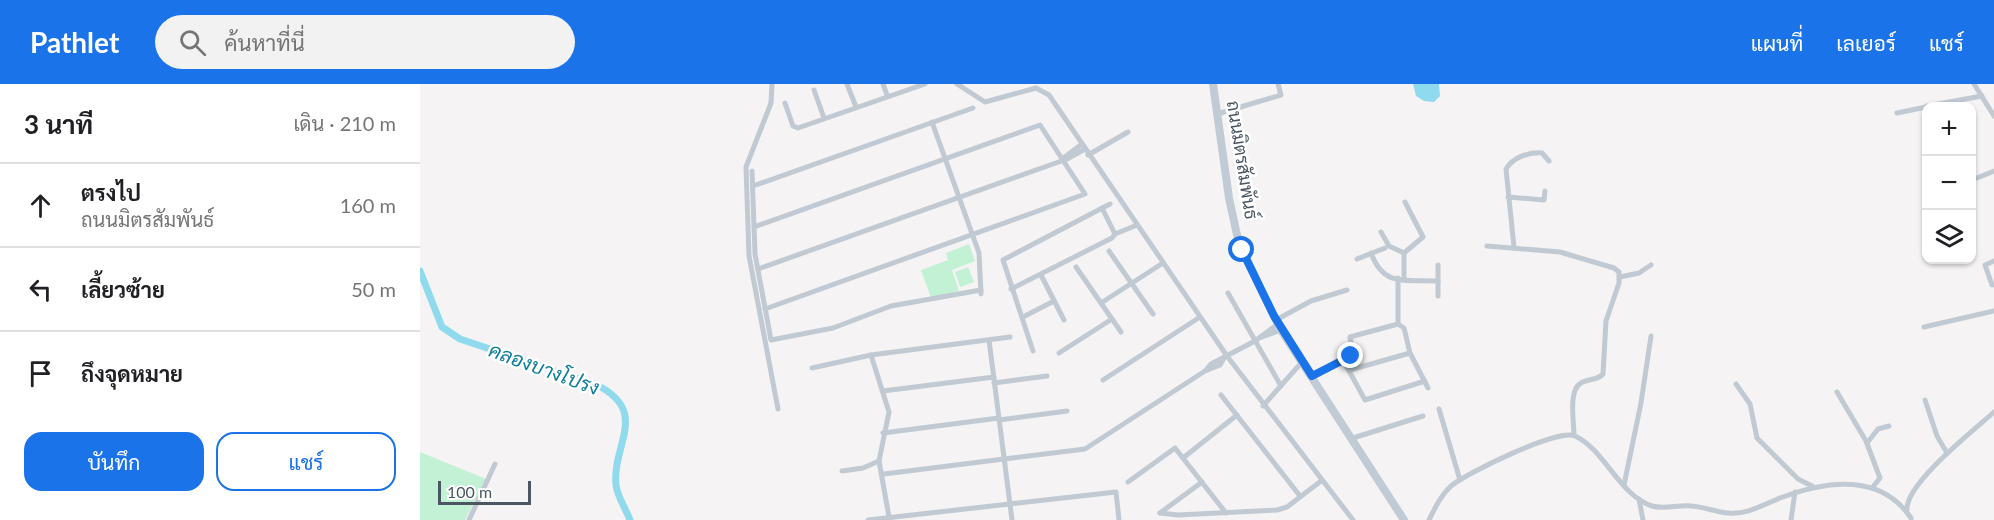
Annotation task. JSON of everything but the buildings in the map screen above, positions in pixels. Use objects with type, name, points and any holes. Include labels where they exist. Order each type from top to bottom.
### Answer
[{"type":"street","points":[[772,84],[771,103],[746,167],[749,256],[778,409]]},
{"type":"street","points":[[847,84],[856,107]]},
{"type":"street","points":[[883,84],[887,95]]},
{"type":"street","points":[[785,103],[793,126],[798,128],[887,95],[925,84]]},
{"type":"street","points":[[957,84],[985,102],[1028,90],[1042,90],[1049,95],[1226,357],[1353,520]]},
{"type":"street","name":"ถนนมิตรสัมพันธ์","points":[[1213,84],[1225,178],[1237,235],[1279,324],[1404,520]]},
{"type":"street","points":[[1217,114],[1281,95],[1278,84]]},
{"type":"street","points":[[1974,84],[1994,116]]},
{"type":"street","points":[[814,90],[824,118]]},
{"type":"street","points":[[1952,102],[1982,96]]},
{"type":"street","points":[[753,186],[973,108]]},
{"type":"street","points":[[1897,113],[1922,108]]},
{"type":"street","points":[[752,171],[758,269],[771,340],[833,328],[891,306],[981,292],[979,253],[932,122]]},
{"type":"street","points":[[754,227],[1040,125],[1085,194],[974,236],[765,309]]},
{"type":"street","points":[[758,269],[1062,159],[1128,132]]},
{"type":"street","points":[[1514,247],[1506,169],[1512,161],[1538,153],[1549,161]]},
{"type":"street","points":[[1976,178],[1994,171]]},
{"type":"street","points":[[1508,197],[1545,200],[1545,191]]},
{"type":"street","points":[[1398,324],[1404,253],[1423,237],[1405,202]]},
{"type":"street","points":[[1034,351],[1011,290],[1003,264],[1004,256],[1110,204]]},
{"type":"street","points":[[1102,208],[1116,234]]},
{"type":"street","points":[[1011,290],[1136,224]]},
{"type":"street","points":[[1381,232],[1389,246],[1404,253]]},
{"type":"street","points":[[1487,246],[1560,252],[1614,268],[1620,277]]},
{"type":"street","points":[[1357,259],[1385,248]]},
{"type":"street","points":[[1109,251],[1153,314]]},
{"type":"street","points":[[1371,254],[1380,273],[1401,279],[1438,281]]},
{"type":"street","points":[[1992,285],[1985,265],[1994,261]]},
{"type":"street","points":[[1101,303],[1162,262]]},
{"type":"street","points":[[1438,265],[1438,296]]},
{"type":"street","points":[[1620,277],[1638,273],[1651,265]]},
{"type":"street","points":[[1076,267],[1121,332]]},
{"type":"street","points":[[1041,274],[1064,320]]},
{"type":"street","points":[[1620,277],[1607,313],[1603,374],[1599,378],[1581,383],[1574,391],[1574,435],[1639,499],[1652,506],[1695,506],[1734,514],[1748,512],[1812,486],[1852,484],[1884,492],[1902,504],[1911,519]]},
{"type":"street","points":[[884,474],[1085,449],[1205,371],[1211,364],[1257,340],[1311,301],[1347,290]]},
{"type":"street","points":[[1228,293],[1257,340],[1281,386]]},
{"type":"street","points":[[1023,317],[1054,301]]},
{"type":"street","points":[[1924,327],[1994,310]]},
{"type":"street","points":[[1103,380],[1200,317]]},
{"type":"street","points":[[1059,353],[1112,319]]},
{"type":"street","points":[[1312,376],[1353,354],[1350,338],[1398,324],[1404,328],[1410,353],[1428,388]]},
{"type":"street","points":[[1624,485],[1641,403],[1651,336]]},
{"type":"street","points":[[812,368],[871,355],[1010,337]]},
{"type":"street","points":[[989,340],[1012,520]]},
{"type":"street","points":[[1350,370],[1410,353]]},
{"type":"street","points":[[871,355],[889,412],[879,461],[884,474],[889,517]]},
{"type":"street","points":[[1343,360],[1365,400],[1425,381]]},
{"type":"street","points":[[1263,406],[1302,362]]},
{"type":"street","points":[[882,391],[1047,376]]},
{"type":"street","points":[[1736,384],[1750,404],[1757,438],[1798,479],[1812,486]]},
{"type":"street","points":[[1837,392],[1867,443],[1880,478],[1872,488]]},
{"type":"street","points":[[1221,395],[1300,496]]},
{"type":"street","points":[[1925,400],[1937,436],[1947,453]]},
{"type":"street","points":[[1439,409],[1460,480]]},
{"type":"street","points":[[883,433],[1067,411]]},
{"type":"street","points":[[1911,519],[1906,508],[1912,494],[1947,453],[1994,412]]},
{"type":"street","points":[[1183,458],[1237,415]]},
{"type":"street","points":[[1353,438],[1423,416]]},
{"type":"street","points":[[1867,443],[1878,429],[1889,426]]},
{"type":"street","points":[[1429,520],[1442,495],[1460,480],[1552,436],[1574,435]]},
{"type":"street","points":[[1128,482],[1175,448],[1226,513]]},
{"type":"street","points":[[842,471],[863,468],[879,461]]},
{"type":"street","points":[[469,520],[495,464]]},
{"type":"street","points":[[1202,482],[1160,513],[1178,515],[1277,510],[1287,507],[1321,481]]},
{"type":"street","points":[[868,520],[1116,492],[1119,520]]},
{"type":"street","points":[[1791,520],[1795,492]]},
{"type":"street","points":[[1639,499],[1643,520]]},
{"type":"green space","points":[[969,244],[975,261],[952,270],[959,291],[931,298],[921,270],[948,260],[946,253]]},
{"type":"green space","points":[[968,267],[974,282],[960,287],[955,272]]},
{"type":"green space","points":[[420,452],[486,479],[465,520],[420,520]]},
{"type":"water","points":[[1413,84],[1439,84],[1440,96],[1434,102],[1424,101],[1416,96]]},
{"type":"waterway","name":"คลองบางโปรง","points":[[420,271],[442,327],[460,339],[597,385],[613,395],[622,406],[625,418],[625,430],[616,470],[616,485],[630,520]]},
{"type":"route","points":[[1242,250],[1281,330],[1312,376],[1351,356]]}]
